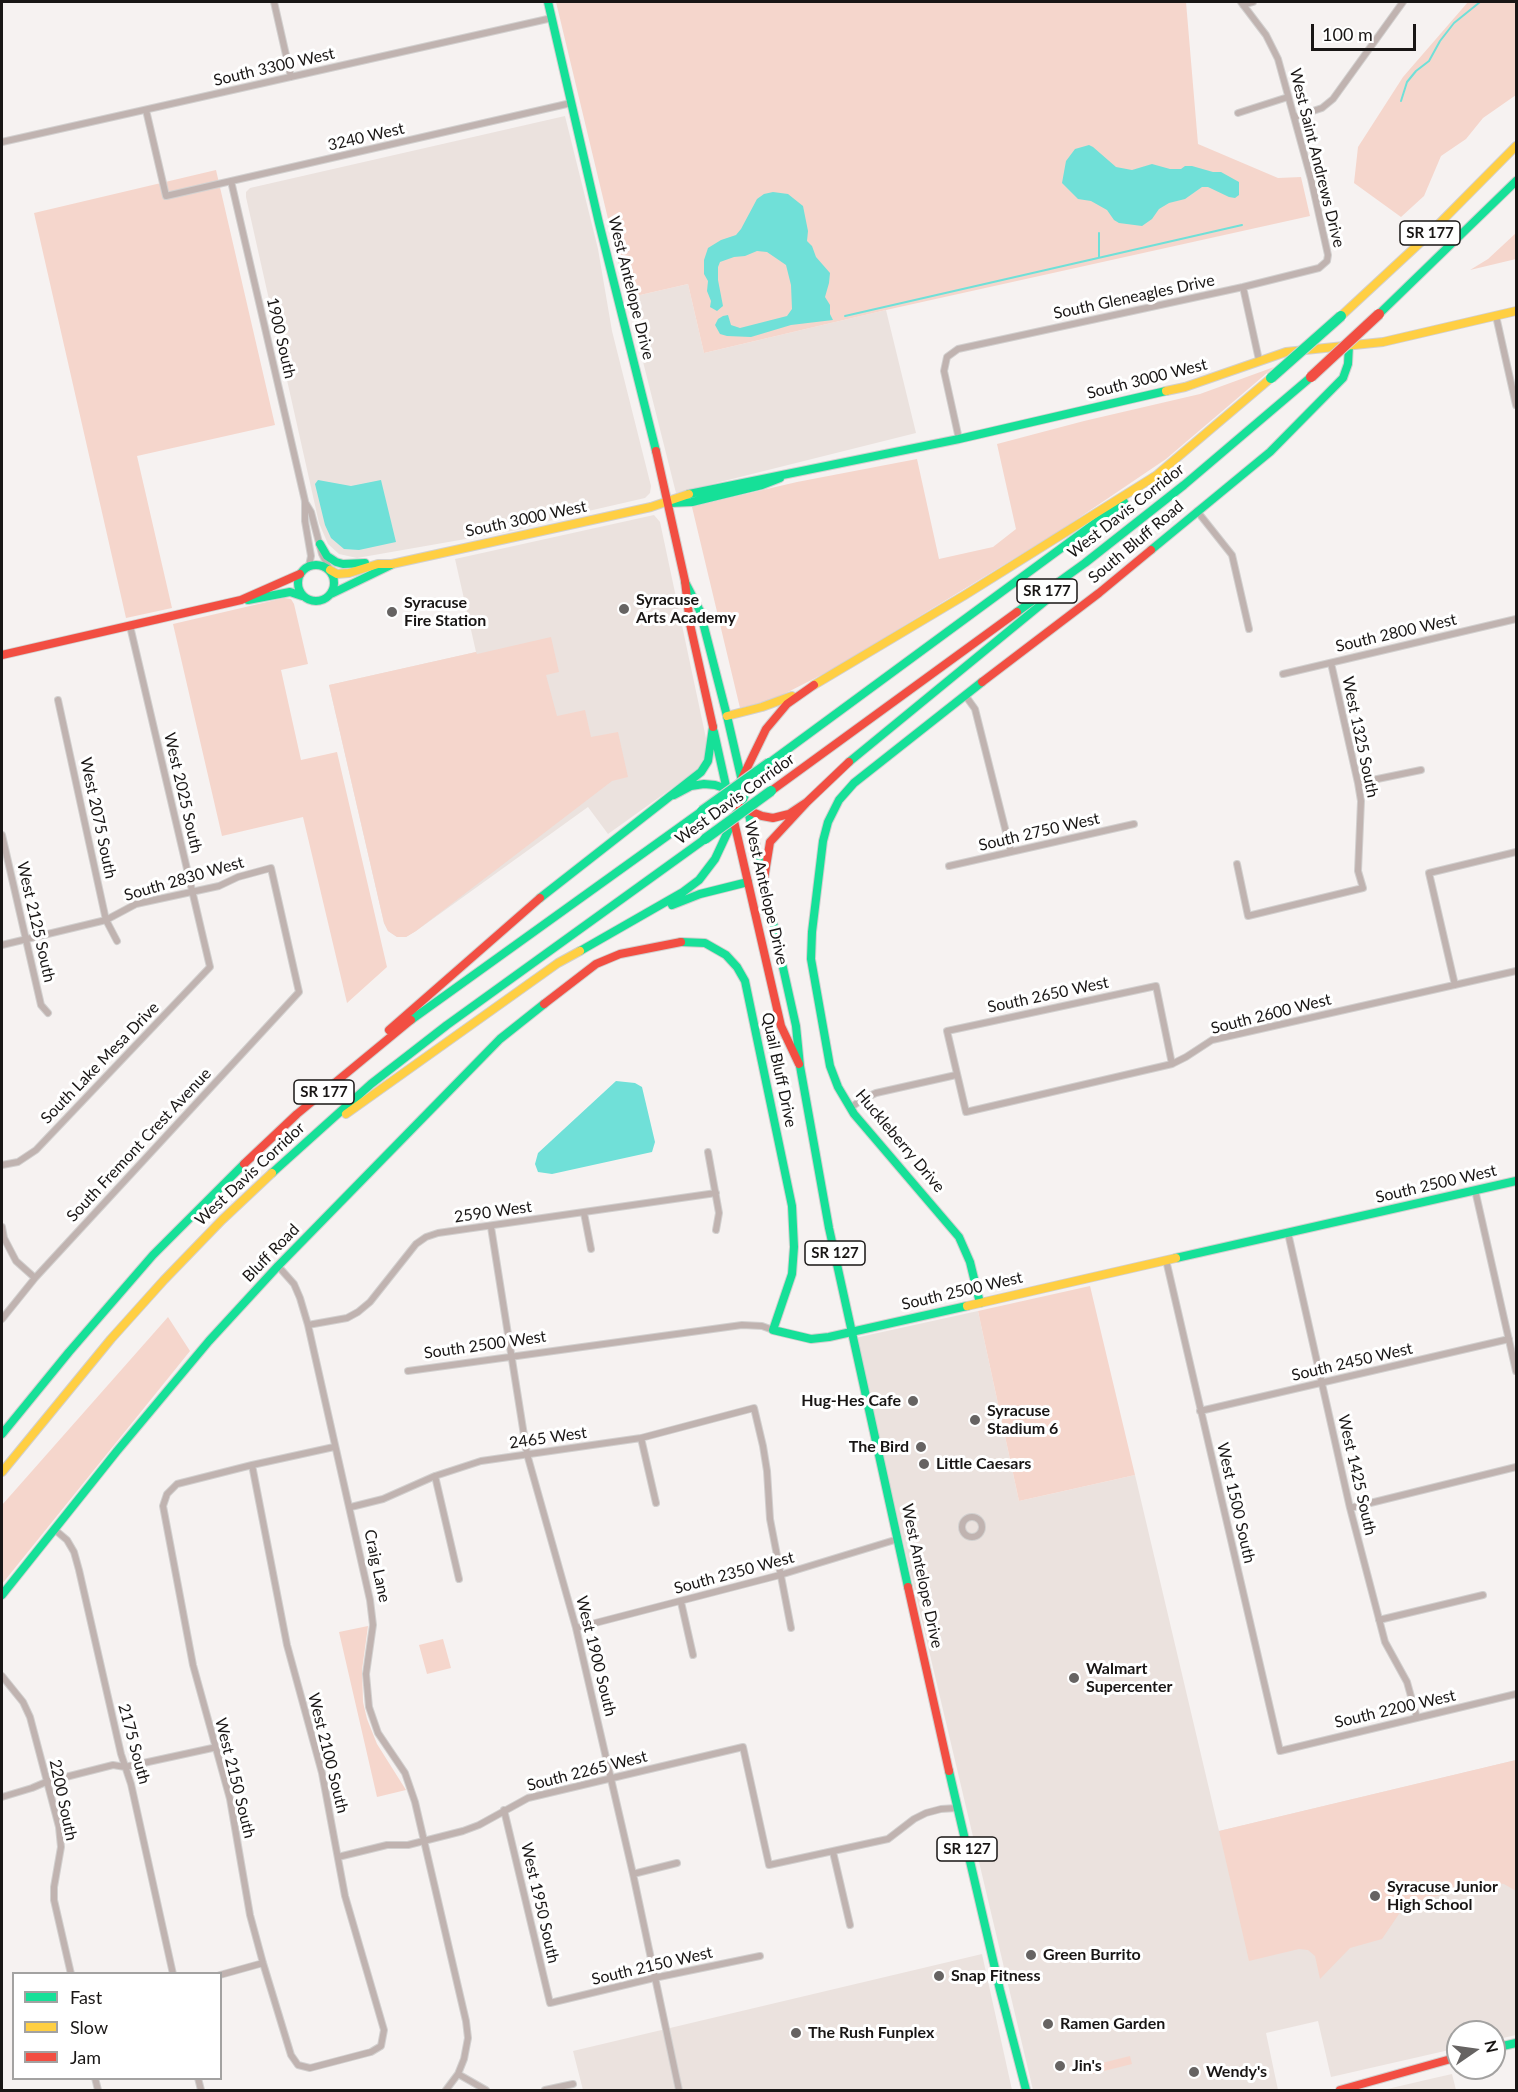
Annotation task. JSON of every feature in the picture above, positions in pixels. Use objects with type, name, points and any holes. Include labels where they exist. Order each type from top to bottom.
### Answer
[{"type":"main road","name":"West Antelope Drive","points":[[548,2],[668,503],[685,581],[688,613],[713,728],[764,879],[796,1026],[800,1066],[821,1187],[852,1332],[957,1808],[1026,2091]]},
{"type":"main road","name":"West Davis Corridor","points":[[2,1434],[69,1352],[153,1256],[233,1174],[297,1114],[395,1032],[998,597],[1157,476],[1341,316],[1423,240],[1516,146]]},
{"type":"main road","name":"West Davis Corridor","points":[[2,1472],[150,1295],[222,1220],[308,1139],[371,1084],[447,1025],[1085,563],[1168,498],[1311,377],[1379,315],[1516,181]]},
{"type":"main road","name":"South 3000 West","points":[[330,570],[338,574],[378,564],[392,564],[668,503],[687,495],[959,439],[1185,387],[1218,377],[1259,360],[1298,350],[1383,342],[1516,311]]},
{"type":"main road","name":"South Bluff Road","points":[[854,783],[1099,593],[1270,452],[1339,381],[1347,369],[1349,345]]},
{"type":"main road","points":[[674,795],[697,785],[715,785],[736,792],[760,738],[771,720],[808,688],[965,595],[1157,476]]},
{"type":"main road","points":[[764,879],[770,842],[850,761],[1146,521],[1168,498]]},
{"type":"main road","points":[[320,544],[327,556],[343,564],[378,564]]},
{"type":"main road","name":"South 3000 West","points":[[331,594],[392,564]]},
{"type":"main road","points":[[2,655],[241,600],[266,598],[290,592],[309,600],[321,601],[331,594],[335,585],[330,570],[320,565],[309,566],[300,574],[241,600]]},
{"type":"main road","points":[[300,574],[298,586],[304,597]]},
{"type":"main road","name":"West Antelope Drive","points":[[685,581],[700,611],[742,781]]},
{"type":"main road","points":[[727,716],[762,707],[808,688]]},
{"type":"main road","points":[[297,1114],[321,1089],[508,924],[674,795],[705,768],[713,728]]},
{"type":"main road","name":"Huckleberry Drive","points":[[854,783],[835,807],[825,831],[811,945],[813,980],[828,1055],[838,1087],[850,1108],[955,1230],[967,1254],[980,1303]]},
{"type":"main road","name":"West Antelope Drive","points":[[736,792],[739,807]]},
{"type":"main road","points":[[308,1139],[333,1124],[558,963],[683,892],[699,880],[715,859],[739,807],[764,817],[779,817],[789,814],[807,802]]},
{"type":"main road","name":"West Antelope Drive","points":[[734,819],[781,1026],[800,1066]]},
{"type":"main road","points":[[630,921],[689,898],[748,882]]},
{"type":"main road","name":"Quail Bluff Drive","points":[[596,964],[620,954],[668,943],[698,942],[716,948],[726,955],[737,967],[745,981],[792,1206],[794,1247],[792,1274],[773,1330]]},
{"type":"main road","name":"Bluff Road","points":[[2,1595],[209,1341],[278,1266],[500,1039],[596,964]]},
{"type":"main road","name":"South 2500 West","points":[[773,1330],[811,1339],[829,1337],[1516,1181]]},
{"type":"main road","points":[[1340,2091],[1446,2060]]},
{"type":"street","points":[[274,2],[291,77]]},
{"type":"street","points":[[1242,3],[1253,2]]},
{"type":"street","points":[[1295,117],[1322,108],[1333,99],[1403,2]]},
{"type":"street","name":"West Saint Andrews Drive","points":[[1242,3],[1266,35],[1278,59],[1311,179],[1328,255],[1327,261]]},
{"type":"street","name":"South 3300 West","points":[[2,142],[552,18]]},
{"type":"street","points":[[1238,113],[1288,97]]},
{"type":"street","name":"3240 West","points":[[146,110],[166,196],[572,103]]},
{"type":"street","name":"1900 South","points":[[231,181],[305,501]]},
{"type":"street","name":"South Gleneagles Drive","points":[[959,439],[944,371],[947,357],[958,349],[1243,287],[1319,267],[1327,261]]},
{"type":"street","points":[[1243,287],[1259,360]]},
{"type":"street","points":[[1496,316],[1516,405]]},
{"type":"street","points":[[305,501],[311,512],[330,570]]},
{"type":"street","points":[[305,501],[305,521],[311,556],[309,566]]},
{"type":"street","points":[[1197,511],[1232,555],[1249,629]]},
{"type":"street","name":"South 2800 West","points":[[1283,674],[1516,619]]},
{"type":"street","name":"West 2025 South","points":[[130,626],[210,967]]},
{"type":"street","name":"West 1325 South","points":[[1237,864],[1248,916],[1363,888],[1358,871],[1361,801],[1330,663]]},
{"type":"street","points":[[965,695],[975,708],[1011,852]]},
{"type":"street","name":"West 2075 South","points":[[58,700],[106,920],[117,940]]},
{"type":"street","points":[[1358,783],[1421,770]]},
{"type":"street","name":"South 2750 West","points":[[949,866],[1134,824]]},
{"type":"street","name":"West 2125 South","points":[[2,835],[41,1005],[48,1013]]},
{"type":"street","points":[[1455,985],[1429,873],[1516,852]]},
{"type":"street","name":"South 2830 West","points":[[2,945],[106,920],[136,904],[219,886],[238,877],[271,868],[299,992]]},
{"type":"street","name":"South Lake Mesa Drive","points":[[2,1165],[18,1162],[36,1150],[210,967]]},
{"type":"street","name":"South 2600 West","points":[[956,1075],[966,1112],[1172,1064],[1212,1040],[1516,970]]},
{"type":"street","name":"South 2650 West","points":[[956,1075],[946,1031],[1156,986],[1172,1064]]},
{"type":"street","name":"South Fremont Crest Avenue","points":[[2,1319],[35,1278],[299,992]]},
{"type":"street","points":[[850,1108],[876,1093],[956,1075]]},
{"type":"street","points":[[708,1152],[719,1213],[716,1230]]},
{"type":"street","points":[[1475,1190],[1516,1371]]},
{"type":"street","name":"2590 West","points":[[308,1325],[347,1318],[358,1312],[370,1302],[416,1244],[438,1233],[716,1193]]},
{"type":"street","points":[[584,1213],[591,1249]]},
{"type":"street","points":[[2,1227],[4,1238],[16,1261],[35,1278]]},
{"type":"street","name":"West 1900 South","points":[[491,1227],[527,1454],[576,1628],[680,2091]]},
{"type":"street","name":"West 1425 South","points":[[1288,1233],[1350,1508],[1385,1642],[1407,1683],[1417,1718]]},
{"type":"street","name":"West 1500 South","points":[[1166,1260],[1280,1751]]},
{"type":"street","name":"Craig Lane","points":[[278,1266],[294,1284],[300,1298],[334,1447],[351,1507],[372,1611],[373,1625],[366,1674],[369,1707],[378,1733],[405,1773],[415,1802],[466,2021],[467,2048],[458,2074]]},
{"type":"street","name":"South 2500 West","points":[[408,1371],[742,1325],[762,1326],[773,1330]]},
{"type":"street","name":"South 2450 West","points":[[1200,1411],[1509,1339]]},
{"type":"street","name":"2465 West","points":[[351,1507],[383,1499],[435,1476],[481,1461],[640,1438],[754,1408],[767,1471],[770,1519],[780,1575]]},
{"type":"street","points":[[640,1438],[656,1503]]},
{"type":"street","points":[[252,1465],[334,1447]]},
{"type":"street","name":"West 2150 South","points":[[252,1465],[177,1484],[167,1494],[163,1506],[193,1665],[230,1799],[250,1915],[291,2055],[298,2065]]},
{"type":"street","name":"West 2100 South","points":[[252,1465],[287,1645],[322,1773],[345,1896],[384,2030],[381,2046],[371,2052],[310,2068],[298,2065]]},
{"type":"street","points":[[1350,1508],[1516,1467]]},
{"type":"street","points":[[435,1476],[459,1579]]},
{"type":"street","name":"2175 South","points":[[54,1529],[67,1540],[74,1552],[131,1784],[173,1972]]},
{"type":"street","name":"South 2350 West","points":[[576,1628],[780,1575],[898,1539]]},
{"type":"street","points":[[780,1575],[791,1628]]},
{"type":"street","points":[[1380,1620],[1483,1595]]},
{"type":"street","points":[[681,1602],[693,1655]]},
{"type":"street","name":"2200 South","points":[[2,1676],[23,1702],[30,1718],[59,1827],[61,1847],[54,1900],[71,1972]]},
{"type":"street","name":"South 2200 West","points":[[1280,1751],[1516,1694]]},
{"type":"street","points":[[2,1797],[46,1782],[113,1765],[125,1767],[217,1747]]},
{"type":"street","name":"South 2265 West","points":[[338,1857],[387,1845],[408,1845],[463,1831],[479,1825],[528,1798],[743,1747],[770,1865],[833,1852]]},
{"type":"street","points":[[850,1925],[833,1852],[888,1839],[914,1819],[926,1813],[957,1808]]},
{"type":"street","name":"West 1950 South","points":[[504,1810],[550,2003]]},
{"type":"street","points":[[633,1874],[677,1863]]},
{"type":"street","name":"South 2150 West","points":[[550,2003],[760,1956]]},
{"type":"street","points":[[222,1974],[263,1963]]},
{"type":"street","points":[[446,2091],[458,2074],[486,2091]]},
{"type":"street","points":[[545,2091],[573,2084]]},
{"type":"shaded area","points":[[556,2],[1186,2],[1198,144],[1278,178],[1301,177],[1310,216],[886,310],[704,353],[688,284],[627,298]]},
{"type":"shaded area","points":[[1468,2],[1516,2],[1516,95],[1483,118],[1466,139],[1441,156],[1424,196],[1401,217],[1354,183],[1358,147],[1403,77]]},
{"type":"shaded area","points":[[565,116],[598,249],[612,331],[651,486],[650,493],[645,498],[517,530],[357,558],[339,554],[328,544],[319,523],[246,192],[250,188]]},
{"type":"shaded area","points":[[216,170],[275,425],[137,456],[172,608],[126,618],[34,213]]},
{"type":"shaded area","points":[[1516,233],[1516,259],[1470,270],[1488,259]]},
{"type":"shaded area","points":[[688,284],[704,353],[886,310],[916,433],[676,493],[627,298]]},
{"type":"shaded area","points":[[1274,367],[1166,459],[1061,530],[833,669],[782,695],[740,708],[692,507],[797,482],[917,459],[939,559],[993,547],[1016,529],[997,444],[1200,394]]},
{"type":"shaded area","points":[[654,515],[660,522],[707,743],[707,753],[696,771],[608,834],[588,807],[416,931],[406,937],[397,937],[388,931],[384,923],[329,685],[476,652],[455,559]]},
{"type":"shaded area","points":[[284,598],[291,599],[294,604],[308,664],[281,670],[301,760],[337,752],[387,967],[347,1003],[303,817],[222,836],[173,624]]},
{"type":"shaded area","points":[[551,637],[559,672],[546,675],[557,716],[585,710],[591,737],[618,732],[628,777],[612,781],[416,931],[406,937],[397,937],[388,931],[384,923],[329,685]]},
{"type":"shaded area","points":[[1090,1286],[1135,1475],[1019,1501],[978,1311]]},
{"type":"shaded area","points":[[978,1311],[1019,1501],[1135,1475],[1219,1831],[1516,1760],[1516,2035],[1506,2037],[1506,2020],[1446,2020],[1446,2051],[1331,2077],[1318,2021],[1266,2033],[1278,2090],[1033,2090],[855,1338]]},
{"type":"shaded area","points":[[168,1317],[190,1351],[2,1584],[2,1505]]},
{"type":"shaded area","points":[[368,1626],[362,1670],[363,1702],[377,1744],[406,1790],[377,1797],[339,1632]]},
{"type":"shaded area","points":[[443,1639],[451,1668],[427,1674],[419,1645]]},
{"type":"shaded area","points":[[1516,1760],[1516,1891],[1504,1884],[1496,1883],[1412,1902],[1401,1911],[1382,1939],[1350,1948],[1320,1979],[1315,1956],[1308,1950],[1299,1949],[1249,1961],[1219,1831]]},
{"type":"shaded area","points":[[982,1954],[1012,2090],[583,2090],[573,2051]]},
{"type":"shaded area","points":[[1130,2056],[1132,2064],[1092,2074],[1090,2066]]},
{"type":"shaded area","points":[[1446,2075],[1446,2080],[1454,2080],[1456,2090],[1383,2090]]},
{"type":"water","points":[[1089,145],[1116,167],[1132,170],[1152,164],[1170,169],[1192,166],[1221,172],[1239,182],[1239,195],[1235,198],[1229,197],[1208,187],[1202,187],[1185,199],[1169,203],[1159,209],[1152,219],[1142,226],[1119,223],[1107,210],[1091,201],[1078,199],[1062,183],[1066,161],[1075,149]]},
{"type":"water","points":[[773,192],[788,194],[803,206],[808,231],[807,241],[812,246],[816,257],[830,273],[825,297],[830,305],[833,320],[791,325],[751,337],[720,334],[715,325],[723,316],[728,315],[731,325],[740,328],[787,316],[792,309],[791,285],[786,265],[767,252],[757,251],[720,262],[718,280],[723,306],[717,311],[710,307],[708,281],[704,274],[704,260],[708,248],[736,235],[757,199]]},
{"type":"water","points":[[318,480],[351,486],[381,480],[396,542],[359,550],[344,549],[331,538],[325,525],[315,484]]},
{"type":"water","points":[[616,1081],[635,1083],[642,1087],[655,1142],[652,1152],[552,1174],[538,1172],[535,1164],[538,1153]]},
{"type":"waterway","points":[[754,2],[769,2]]},
{"type":"waterway","points":[[1401,101],[1407,82],[1429,61],[1440,41],[1454,23],[1480,2]]},
{"type":"waterway","points":[[845,316],[1242,225]]},
{"type":"waterway","points":[[1099,233],[1099,257]]},
{"type":"traffic: fast","points":[[548,2],[599,223],[656,451]]},
{"type":"traffic: fast","points":[[1379,314],[1516,181]]},
{"type":"traffic: fast","points":[[1271,378],[1341,316]]},
{"type":"traffic: fast","points":[[1151,550],[1270,452],[1343,378],[1348,364],[1349,345]]},
{"type":"traffic: fast","points":[[1017,612],[1085,563],[1184,485],[1311,377]]},
{"type":"traffic: fast","points":[[689,494],[959,439],[1166,391]]},
{"type":"traffic: fast","points":[[671,503],[692,502],[762,485],[780,478]]},
{"type":"traffic: fast","points":[[769,763],[1124,502]]},
{"type":"traffic: fast","points":[[320,544],[327,556],[336,562],[365,563]]},
{"type":"traffic: fast","points":[[316,565],[329,570],[334,583],[329,596],[316,601],[303,596],[298,583],[303,570],[316,565]]},
{"type":"traffic: fast","points":[[331,594],[391,565]]},
{"type":"traffic: fast","points":[[685,582],[700,611],[727,716]]},
{"type":"traffic: fast","points":[[849,762],[1060,589]]},
{"type":"traffic: fast","points":[[248,600],[290,592],[302,596]]},
{"type":"traffic: fast","points":[[980,1303],[970,1262],[959,1237],[854,1114],[838,1087],[830,1066],[811,959],[823,841],[828,822],[839,800],[854,783],[982,682]]},
{"type":"traffic: fast","points":[[727,716],[742,781]]},
{"type":"traffic: fast","points":[[540,898],[701,772],[708,761],[713,727]]},
{"type":"traffic: fast","points":[[714,732],[728,795]]},
{"type":"traffic: fast","points":[[702,811],[769,763]]},
{"type":"traffic: fast","points":[[580,951],[683,892],[699,880],[715,859],[745,795],[715,785],[704,784],[691,786],[674,795]]},
{"type":"traffic: fast","points":[[705,839],[771,791]]},
{"type":"traffic: fast","points":[[747,806],[796,1026],[800,1066],[829,1228],[908,1587]]},
{"type":"traffic: fast","points":[[411,1020],[702,811]]},
{"type":"traffic: fast","points":[[272,1173],[371,1084],[447,1025],[705,839]]},
{"type":"traffic: fast","points":[[672,905],[700,894],[748,882]]},
{"type":"traffic: fast","points":[[681,942],[705,943],[726,955],[737,967],[745,981],[792,1206],[794,1247],[792,1274],[773,1330],[811,1339],[829,1337],[967,1306]]},
{"type":"traffic: fast","points":[[2,1595],[117,1451],[209,1341],[278,1266],[500,1039],[544,1004]]},
{"type":"traffic: fast","points":[[2,1434],[153,1255],[244,1164]]},
{"type":"traffic: fast","points":[[1176,1258],[1516,1181]]},
{"type":"traffic: fast","points":[[949,1771],[1000,1990],[1026,2090]]},
{"type":"traffic: fast","points":[[1506,2045],[1516,2043]]},
{"type":"traffic: slow","points":[[1341,316],[1423,240],[1516,146]]},
{"type":"traffic: slow","points":[[1166,391],[1185,387],[1286,352],[1383,342],[1516,311]]},
{"type":"traffic: slow","points":[[1152,479],[1271,378]]},
{"type":"traffic: slow","points":[[814,685],[965,595],[1157,475]]},
{"type":"traffic: slow","points":[[330,570],[337,574],[349,573],[378,564],[392,564],[651,507],[689,494]]},
{"type":"traffic: slow","points":[[727,716],[792,696]]},
{"type":"traffic: slow","points":[[346,1114],[558,963],[580,951]]},
{"type":"traffic: slow","points":[[2,1472],[111,1339],[164,1280],[222,1220],[272,1173]]},
{"type":"traffic: slow","points":[[967,1306],[1176,1258]]},
{"type":"traffic: jam","points":[[1311,377],[1379,314]]},
{"type":"traffic: jam","points":[[656,451],[685,581],[690,624],[713,727]]},
{"type":"traffic: jam","points":[[982,682],[1099,593],[1151,550]]},
{"type":"traffic: jam","points":[[2,655],[241,600],[300,574]]},
{"type":"traffic: jam","points":[[771,791],[1017,612]]},
{"type":"traffic: jam","points":[[807,802],[789,814],[773,818],[730,803],[766,729],[787,704],[814,685]]},
{"type":"traffic: jam","points":[[764,879],[770,842],[849,762]]},
{"type":"traffic: jam","points":[[733,817],[781,1026],[799,1064]]},
{"type":"traffic: jam","points":[[389,1030],[540,898]]},
{"type":"traffic: jam","points":[[544,1004],[596,964],[620,954],[681,942]]},
{"type":"traffic: jam","points":[[244,1164],[297,1114],[411,1020]]},
{"type":"traffic: jam","points":[[908,1587],[949,1771]]},
{"type":"traffic: jam","points":[[1340,2090],[1446,2060]]},
{"type":"place","name":"Syracuse Arts Academy","points":[[624,609]]},
{"type":"place","name":"Syracuse Fire Station","points":[[392,612]]},
{"type":"place","name":"Hug-Hes Cafe","points":[[913,1401]]},
{"type":"place","name":"Syracuse Stadium 6","points":[[975,1420]]},
{"type":"place","name":"The Bird","points":[[921,1447]]},
{"type":"place","name":"Little Caesars","points":[[924,1464]]},
{"type":"place","name":"Walmart Supercenter","points":[[1074,1678]]},
{"type":"place","name":"Syracuse Junior High School","points":[[1375,1896]]},
{"type":"place","name":"Green Burrito","points":[[1031,1955]]},
{"type":"place","name":"Snap Fitness","points":[[939,1976]]},
{"type":"place","name":"Ramen Garden","points":[[1048,2024]]},
{"type":"place","name":"The Rush Funplex","points":[[796,2033]]},
{"type":"place","name":"Jin's","points":[[1060,2066]]},
{"type":"place","name":"Wendy's","points":[[1194,2072]]}]
